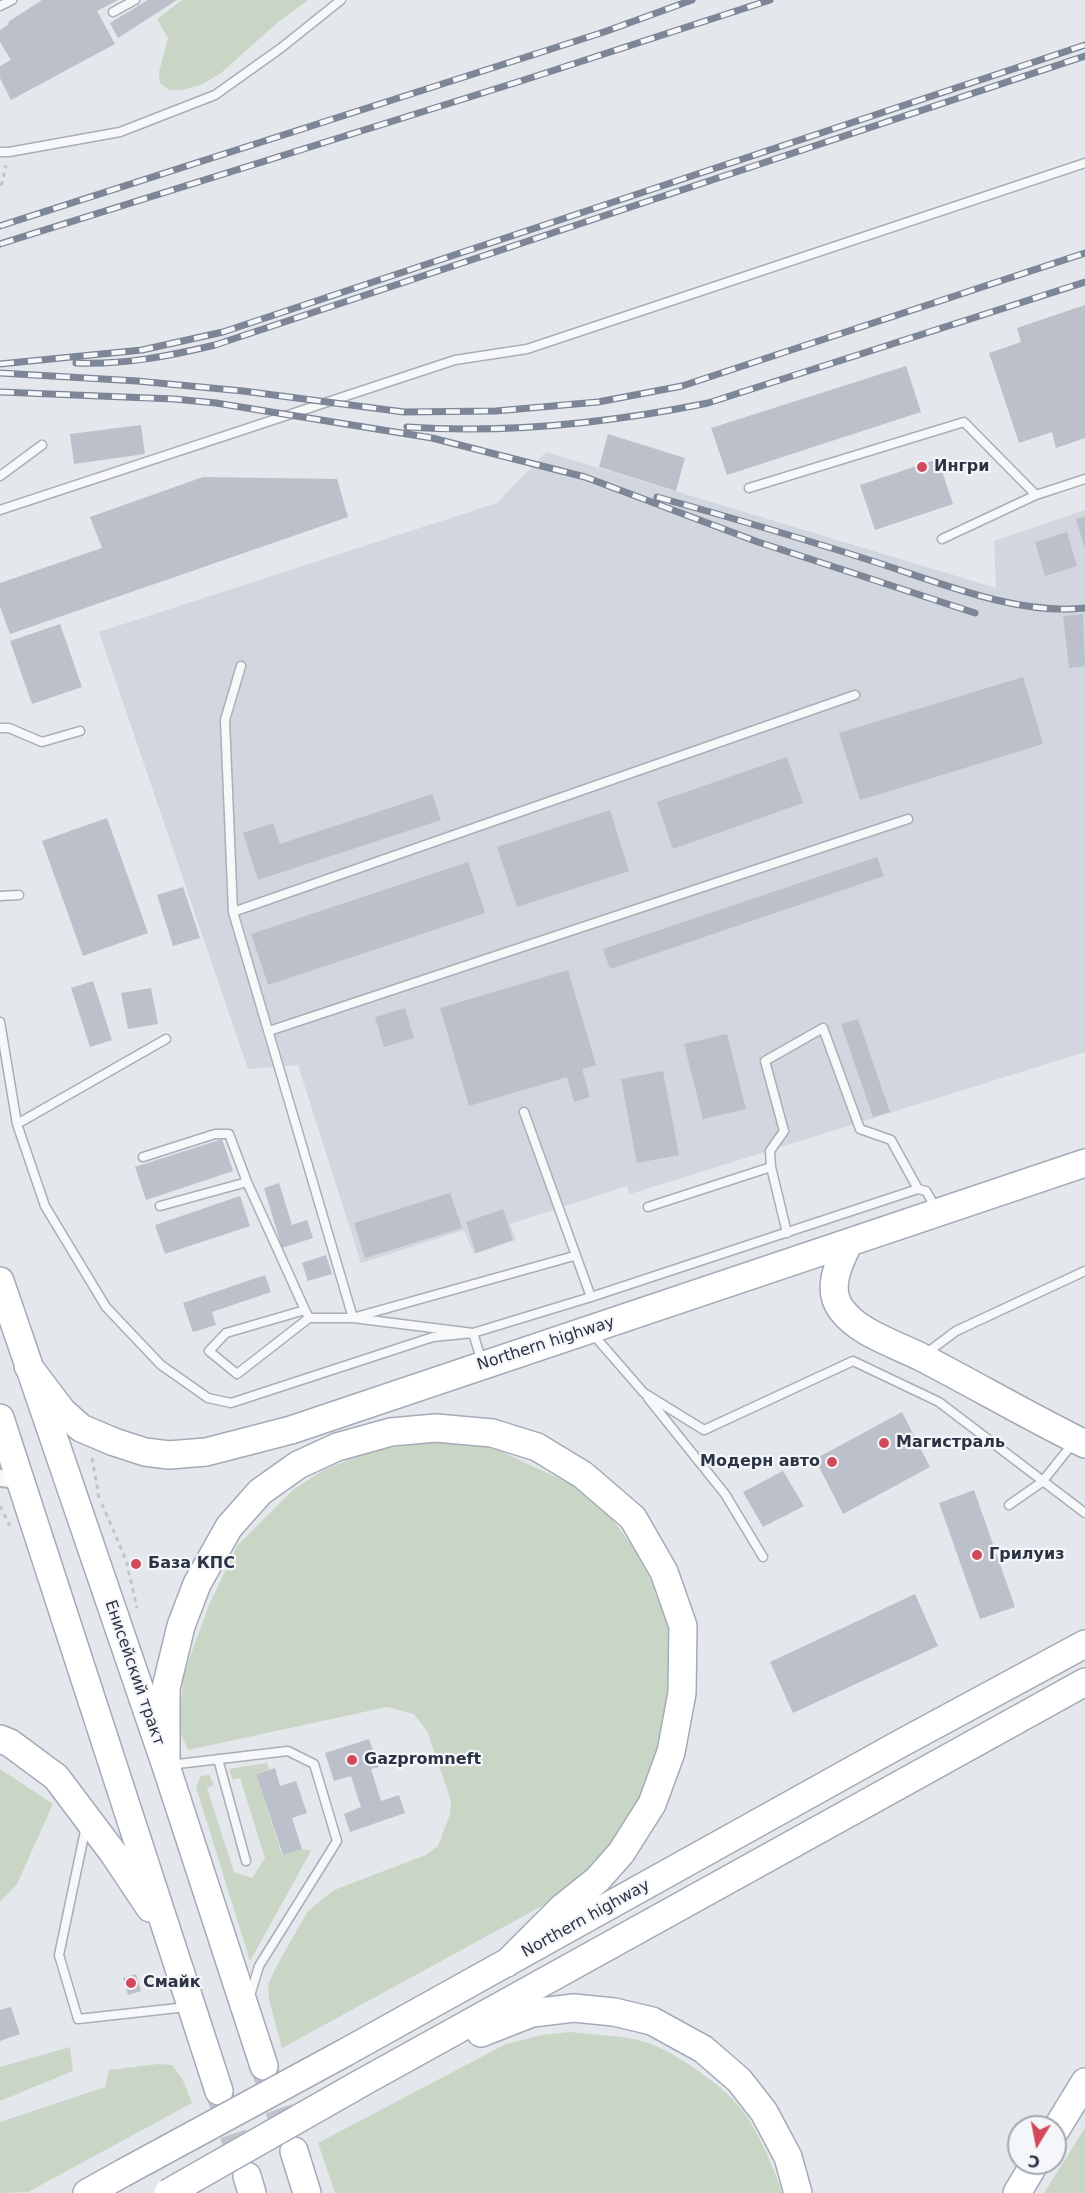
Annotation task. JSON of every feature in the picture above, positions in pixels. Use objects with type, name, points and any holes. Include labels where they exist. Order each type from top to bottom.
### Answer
[{"type":"main road","name":"Northern highway","points":[[27,1366],[62,1411],[81,1428],[145,1452],[169,1455],[206,1452],[291,1430],[1085,1163]]},
{"type":"main road","points":[[848,1244],[835,1272],[835,1292],[840,1308],[860,1327],[1080,1442]]},
{"type":"main road","name":"Енисейский тракт","points":[[0,1281],[27,1366],[166,1766],[264,2066]]},
{"type":"main road","points":[[0,1418],[10,1479],[169,1936],[219,2091]]},
{"type":"main road","points":[[166,1766],[166,1688],[182,1626],[197,1584],[229,1527],[260,1492],[298,1465],[337,1447],[391,1432],[436,1428],[492,1433],[537,1447],[584,1475],[633,1518],[664,1572],[683,1626],[682,1693],[671,1752],[652,1804],[621,1853],[597,1880],[562,1908],[507,1963]]},
{"type":"main road","name":"Northern highway","points":[[87,2193],[1085,1644]]},
{"type":"main road","points":[[168,2193],[363,2082],[1085,1682]]},
{"type":"main road","points":[[0,1739],[10,1743],[56,1777],[114,1854],[169,1936]]},
{"type":"main road","points":[[390,2067],[532,2013],[574,2008],[614,2012],[652,2021],[703,2049],[738,2080],[764,2112],[788,2157],[798,2193]]},
{"type":"main road","points":[[1065,2115],[1085,2082]]},
{"type":"main road","points":[[294,2151],[307,2193]]},
{"type":"main road","points":[[1017,2193],[1028,2175]]},
{"type":"lane","points":[[0,6],[12,0]]},
{"type":"lane","points":[[113,12],[135,0]]},
{"type":"lane","points":[[5,152],[120,132],[215,95],[281,48],[341,0]]},
{"type":"lane","points":[[0,510],[455,360],[527,349],[1085,163]]},
{"type":"lane","points":[[749,488],[964,422],[1036,495]]},
{"type":"lane","points":[[0,476],[42,446]]},
{"type":"lane","points":[[942,539],[1036,495],[1085,479]]},
{"type":"lane","points":[[241,666],[225,720],[233,912],[353,1318]]},
{"type":"lane","points":[[233,912],[855,696]]},
{"type":"lane","points":[[0,728],[9,728],[42,742],[80,731]]},
{"type":"lane","points":[[269,1030],[908,819]]},
{"type":"lane","points":[[0,896],[19,896]]},
{"type":"lane","points":[[0,1022],[17,1124],[45,1206],[106,1306],[161,1365],[208,1398],[231,1403],[433,1337],[473,1333],[591,1298],[918,1189],[926,1191],[939,1212]]},
{"type":"lane","points":[[787,1233],[771,1167],[770,1151],[784,1131],[765,1061],[823,1028],[860,1129],[891,1140],[918,1189]]},
{"type":"lane","points":[[17,1124],[166,1039]]},
{"type":"lane","points":[[524,1113],[591,1298]]},
{"type":"lane","points":[[143,1157],[215,1134],[229,1134],[247,1182],[307,1314]]},
{"type":"lane","points":[[648,1207],[771,1167]]},
{"type":"lane","points":[[160,1206],[247,1182]]},
{"type":"lane","points":[[353,1318],[574,1256]]},
{"type":"lane","points":[[921,1357],[956,1331],[1085,1271]]},
{"type":"lane","points":[[307,1314],[237,1374],[209,1351],[226,1333],[307,1314],[473,1333]]},
{"type":"lane","points":[[589,1330],[644,1393],[725,1494],[764,1557]]},
{"type":"lane","points":[[473,1333],[483,1365]]},
{"type":"lane","points":[[644,1393],[704,1430],[853,1361],[939,1402],[1085,1513]]},
{"type":"lane","points":[[1009,1505],[1042,1482],[1080,1442]]},
{"type":"lane","points":[[166,1766],[288,1751],[314,1764],[337,1841],[259,1966],[245,2011]]},
{"type":"lane","points":[[218,1759],[246,1861]]},
{"type":"lane","points":[[87,1820],[59,1955],[78,2019],[191,2006]]},
{"type":"path","points":[[0,184],[2,184],[5,152]]},
{"type":"path","points":[[91,1456],[100,1501],[126,1560],[137,1611]]},
{"type":"shaded area","points":[[546,452],[996,588],[994,541],[1085,510],[1085,1052],[630,1194],[627,1186],[510,1224],[516,1240],[474,1254],[464,1230],[361,1263],[298,1065],[248,1069],[99,632],[497,503]]},
{"type":"green space","points":[[182,0],[308,0],[277,23],[221,73],[201,85],[182,90],[169,90],[160,83],[159,72],[168,38],[157,19]]},
{"type":"green space","points":[[459,1441],[498,1450],[573,1485],[611,1517],[634,1549],[651,1581],[669,1631],[666,1727],[653,1778],[631,1820],[591,1870],[542,1906],[282,2048],[269,2000],[268,1985],[308,1911],[334,1890],[426,1855],[438,1846],[450,1814],[451,1801],[428,1733],[414,1714],[387,1707],[188,1750],[178,1727],[184,1673],[209,1605],[237,1546],[294,1489],[324,1470],[368,1452],[412,1444]]},
{"type":"green space","points":[[267,1763],[269,1769],[256,1774],[282,1855],[302,1849],[311,1851],[250,1961],[196,1787],[201,1776],[209,1775],[214,1785],[207,1788],[234,1872],[252,1878],[265,1858],[240,1778],[233,1780],[229,1769]]},
{"type":"green space","points":[[0,1769],[53,1804],[17,1884],[0,1902]]},
{"type":"green space","points":[[570,2032],[619,2037],[648,2043],[684,2061],[709,2079],[731,2097],[745,2114],[764,2148],[782,2193],[335,2193],[318,2143],[506,2044],[542,2035]]},
{"type":"green space","points":[[70,2047],[73,2071],[0,2101],[0,2067]]},
{"type":"green space","points":[[158,2064],[172,2065],[182,2078],[192,2103],[28,2192],[0,2193],[0,2122],[105,2087],[109,2070]]},
{"type":"green space","points":[[1085,2128],[1085,2193],[1044,2193],[1055,2175],[1067,2175],[1067,2157]]},
{"type":"building","points":[[42,0],[118,0],[97,11],[115,44],[11,100],[0,78],[0,66],[11,60],[0,42],[0,30],[9,24],[8,22]]},
{"type":"building","points":[[148,0],[177,0],[118,38],[110,23]]},
{"type":"building","points":[[1085,305],[1085,438],[1056,448],[1052,432],[1019,443],[989,353],[1021,342],[1017,328]]},
{"type":"building","points":[[906,366],[921,412],[727,475],[711,428]]},
{"type":"building","points":[[141,425],[145,454],[74,464],[70,434]]},
{"type":"building","points":[[608,434],[685,458],[676,491],[599,467]]},
{"type":"building","points":[[938,459],[953,504],[875,530],[860,485]]},
{"type":"building","points":[[203,477],[337,479],[348,517],[10,634],[0,607],[0,583],[102,548],[90,517]]},
{"type":"building","points":[[1085,516],[1085,546],[1084,546],[1076,519]]},
{"type":"building","points":[[1067,532],[1077,566],[1045,576],[1035,542]]},
{"type":"building","points":[[1083,614],[1085,666],[1069,668],[1063,616]]},
{"type":"building","points":[[60,624],[82,687],[32,704],[10,641]]},
{"type":"building","points":[[1023,677],[1043,744],[860,800],[839,733]]},
{"type":"building","points":[[787,757],[803,803],[673,849],[657,802]]},
{"type":"building","points":[[432,794],[441,820],[258,880],[243,833],[273,823],[280,844]]},
{"type":"building","points":[[610,810],[629,871],[517,907],[497,847]]},
{"type":"building","points":[[107,818],[148,933],[83,956],[42,841]]},
{"type":"building","points":[[877,857],[884,876],[610,969],[603,949]]},
{"type":"building","points":[[468,862],[485,913],[268,985],[251,934]]},
{"type":"building","points":[[183,887],[200,938],[173,946],[157,895]]},
{"type":"building","points":[[568,970],[596,1065],[582,1069],[590,1097],[574,1102],[567,1077],[469,1106],[440,1008]]},
{"type":"building","points":[[93,981],[112,1040],[90,1047],[71,988]]},
{"type":"building","points":[[151,988],[158,1024],[128,1029],[121,993]]},
{"type":"building","points":[[405,1008],[414,1038],[384,1047],[375,1017]]},
{"type":"building","points":[[858,1019],[890,1112],[873,1117],[841,1024]]},
{"type":"building","points":[[727,1034],[746,1109],[703,1119],[684,1044]]},
{"type":"building","points":[[663,1071],[679,1155],[637,1163],[621,1079]]},
{"type":"building","points":[[222,1139],[233,1171],[146,1200],[135,1167]]},
{"type":"building","points":[[279,1183],[292,1225],[307,1220],[313,1238],[282,1248],[264,1188]]},
{"type":"building","points":[[450,1193],[462,1228],[365,1258],[354,1223]]},
{"type":"building","points":[[240,1196],[250,1226],[165,1254],[155,1225]]},
{"type":"building","points":[[503,1209],[513,1240],[476,1253],[466,1222]]},
{"type":"building","points":[[326,1255],[332,1274],[308,1281],[302,1263]]},
{"type":"building","points":[[265,1275],[271,1292],[212,1312],[216,1325],[193,1332],[183,1303]]},
{"type":"building","points":[[902,1412],[930,1467],[843,1514],[815,1459]]},
{"type":"building","points":[[783,1471],[804,1506],[763,1527],[743,1492]]},
{"type":"building","name":"Грилуиз","points":[[974,1490],[1015,1607],[980,1619],[939,1503]]},
{"type":"building","points":[[915,1594],[938,1646],[793,1713],[770,1662]]},
{"type":"building","points":[[369,1739],[379,1767],[371,1769],[381,1801],[399,1795],[405,1813],[350,1832],[344,1814],[361,1807],[351,1776],[334,1781],[325,1753]]},
{"type":"building","points":[[275,1768],[280,1786],[296,1781],[307,1813],[292,1818],[302,1849],[283,1855],[256,1774]]},
{"type":"building","name":"Смайк","points":[[136,1974],[141,1991],[128,1995],[123,1978]]},
{"type":"building","points":[[11,2007],[20,2034],[0,2041],[0,2010]]},
{"type":"tunnel","points":[[265,2070],[292,2147]]},
{"type":"tunnel","points":[[220,2095],[247,2175]]},
{"type":"railway","points":[[0,226],[604,32],[692,0]]},
{"type":"railway","points":[[0,244],[524,80],[770,0]]},
{"type":"railway","points":[[0,364],[142,350],[223,332],[1085,45]]},
{"type":"railway","points":[[76,363],[112,363],[146,359],[215,345],[1085,56]]},
{"type":"railway","points":[[0,373],[137,381],[243,391],[404,412],[496,411],[598,402],[682,386],[1085,253]]},
{"type":"railway","points":[[407,427],[482,429],[558,425],[633,416],[708,403],[1085,282]]},
{"type":"railway","points":[[0,392],[174,399],[216,403],[432,438],[585,477],[758,542],[975,613]]},
{"type":"railway","points":[[657,497],[819,544],[977,595],[1032,607],[1085,608]]},
{"type":"place","name":"Ингри","points":[[922,467]]},
{"type":"place","name":"Магистраль","points":[[884,1443]]},
{"type":"place","name":"Модерн авто","points":[[832,1462]]},
{"type":"place","name":"Грилуиз","points":[[977,1555]]},
{"type":"place","name":"База КПС","points":[[136,1564]]},
{"type":"place","name":"Gazpromneft","points":[[352,1760]]},
{"type":"place","name":"Смайк","points":[[131,1983]]}]
